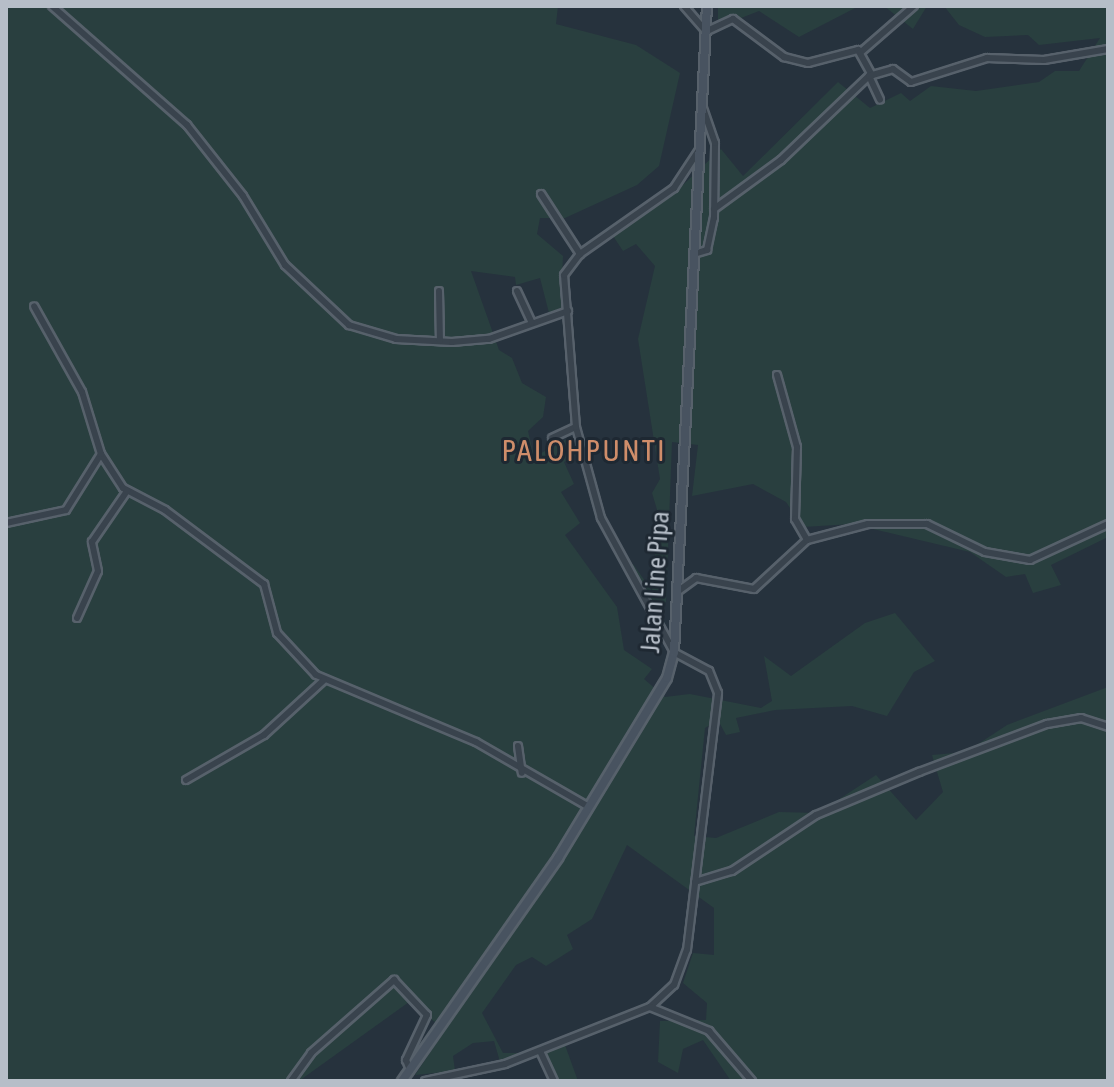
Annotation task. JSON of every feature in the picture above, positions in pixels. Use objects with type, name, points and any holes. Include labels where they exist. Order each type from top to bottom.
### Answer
[{"type":"main road","name":"Jalan Line Pipa","points":[[402,1081],[590,807],[661,693],[674,652],[707,6]]},
{"type":"street","points":[[52,6],[187,125],[243,196],[285,265],[329,312],[374,335],[440,341],[489,339],[568,311]]},
{"type":"street","points":[[684,6],[705,31],[733,19],[784,57],[808,63],[861,52],[914,6]]},
{"type":"street","points":[[714,209],[781,160],[871,75],[893,69],[911,82],[987,58],[1044,60],[1108,49]]},
{"type":"street","points":[[861,52],[880,100]]},
{"type":"street","points":[[694,254],[709,247],[714,209],[714,131],[703,109]]},
{"type":"street","points":[[425,1081],[540,1051],[650,1007],[681,971],[718,693],[709,671],[674,652],[613,547],[576,427],[565,268],[580,254],[674,188],[699,150]]},
{"type":"street","points":[[541,194],[580,254]]},
{"type":"street","points":[[439,291],[440,341]]},
{"type":"street","points":[[517,291],[532,323]]},
{"type":"street","points":[[34,306],[82,392],[101,454],[127,491],[264,584],[284,645],[324,680],[466,737],[522,773],[590,807]]},
{"type":"street","points":[[777,375],[797,447],[795,519],[807,540]]},
{"type":"street","points":[[552,438],[576,427]]},
{"type":"street","points":[[6,523],[66,510],[101,454]]},
{"type":"street","points":[[77,618],[98,571],[92,542],[127,491]]},
{"type":"street","points":[[677,592],[696,578],[754,589],[807,540],[868,524],[913,523],[993,555],[1030,560],[1108,524]]},
{"type":"street","points":[[186,780],[264,735],[324,680]]},
{"type":"street","points":[[695,882],[732,871],[816,815],[919,772],[1047,724],[1081,718],[1108,727]]},
{"type":"street","points":[[518,746],[522,773]]},
{"type":"street","points":[[291,1081],[311,1053],[394,980],[427,1015],[406,1060],[410,1070]]},
{"type":"street","points":[[650,1007],[709,1031],[752,1081]]},
{"type":"street","points":[[540,1051],[554,1081]]},
{"type":"green space","points":[[6,6],[558,6],[556,24],[636,45],[680,73],[659,166],[637,185],[565,218],[540,218],[537,234],[563,256],[561,308],[549,313],[540,278],[516,285],[515,277],[471,271],[499,350],[512,358],[522,383],[546,397],[543,417],[528,431],[534,457],[567,439],[575,456],[564,462],[574,484],[561,492],[580,523],[565,535],[617,607],[624,650],[652,669],[644,679],[665,697],[690,694],[761,708],[772,701],[764,656],[791,676],[865,623],[895,613],[935,661],[914,672],[887,716],[852,706],[775,710],[736,718],[740,732],[726,735],[718,720],[705,728],[694,836],[716,838],[779,812],[818,813],[876,775],[916,820],[943,792],[932,755],[966,752],[1007,725],[1108,687],[1108,1081],[731,1081],[703,1040],[683,1049],[678,1073],[658,1062],[660,1021],[706,1020],[707,1003],[683,983],[693,953],[714,955],[714,908],[627,845],[592,919],[567,935],[573,949],[546,966],[532,957],[516,965],[482,1013],[503,1053],[520,1053],[500,1062],[494,1041],[473,1043],[453,1056],[455,1071],[415,1075],[445,1030],[409,1002],[299,1081],[6,1081]]},
{"type":"green space","points":[[718,6],[859,6],[799,37],[759,11],[718,27]]},
{"type":"green space","points":[[884,6],[927,6],[913,29]]},
{"type":"green space","points":[[944,6],[1108,6],[1108,537],[1051,565],[1061,585],[1033,593],[1025,574],[1006,577],[970,552],[852,524],[803,527],[786,502],[753,484],[692,496],[698,445],[672,442],[666,602],[652,609],[631,571],[633,564],[652,591],[658,513],[652,493],[660,479],[638,339],[655,266],[636,244],[623,251],[611,233],[668,199],[721,149],[743,176],[838,82],[870,108],[901,93],[910,101],[931,86],[976,91],[1039,82],[1055,71],[1079,71],[1100,38],[1039,45],[1028,35],[985,37],[959,25]]},
{"type":"green space","points":[[565,1045],[578,1081],[551,1081],[541,1054]]},
{"type":"district","name":"PALOHPUNTI","points":[[584,450]]}]
